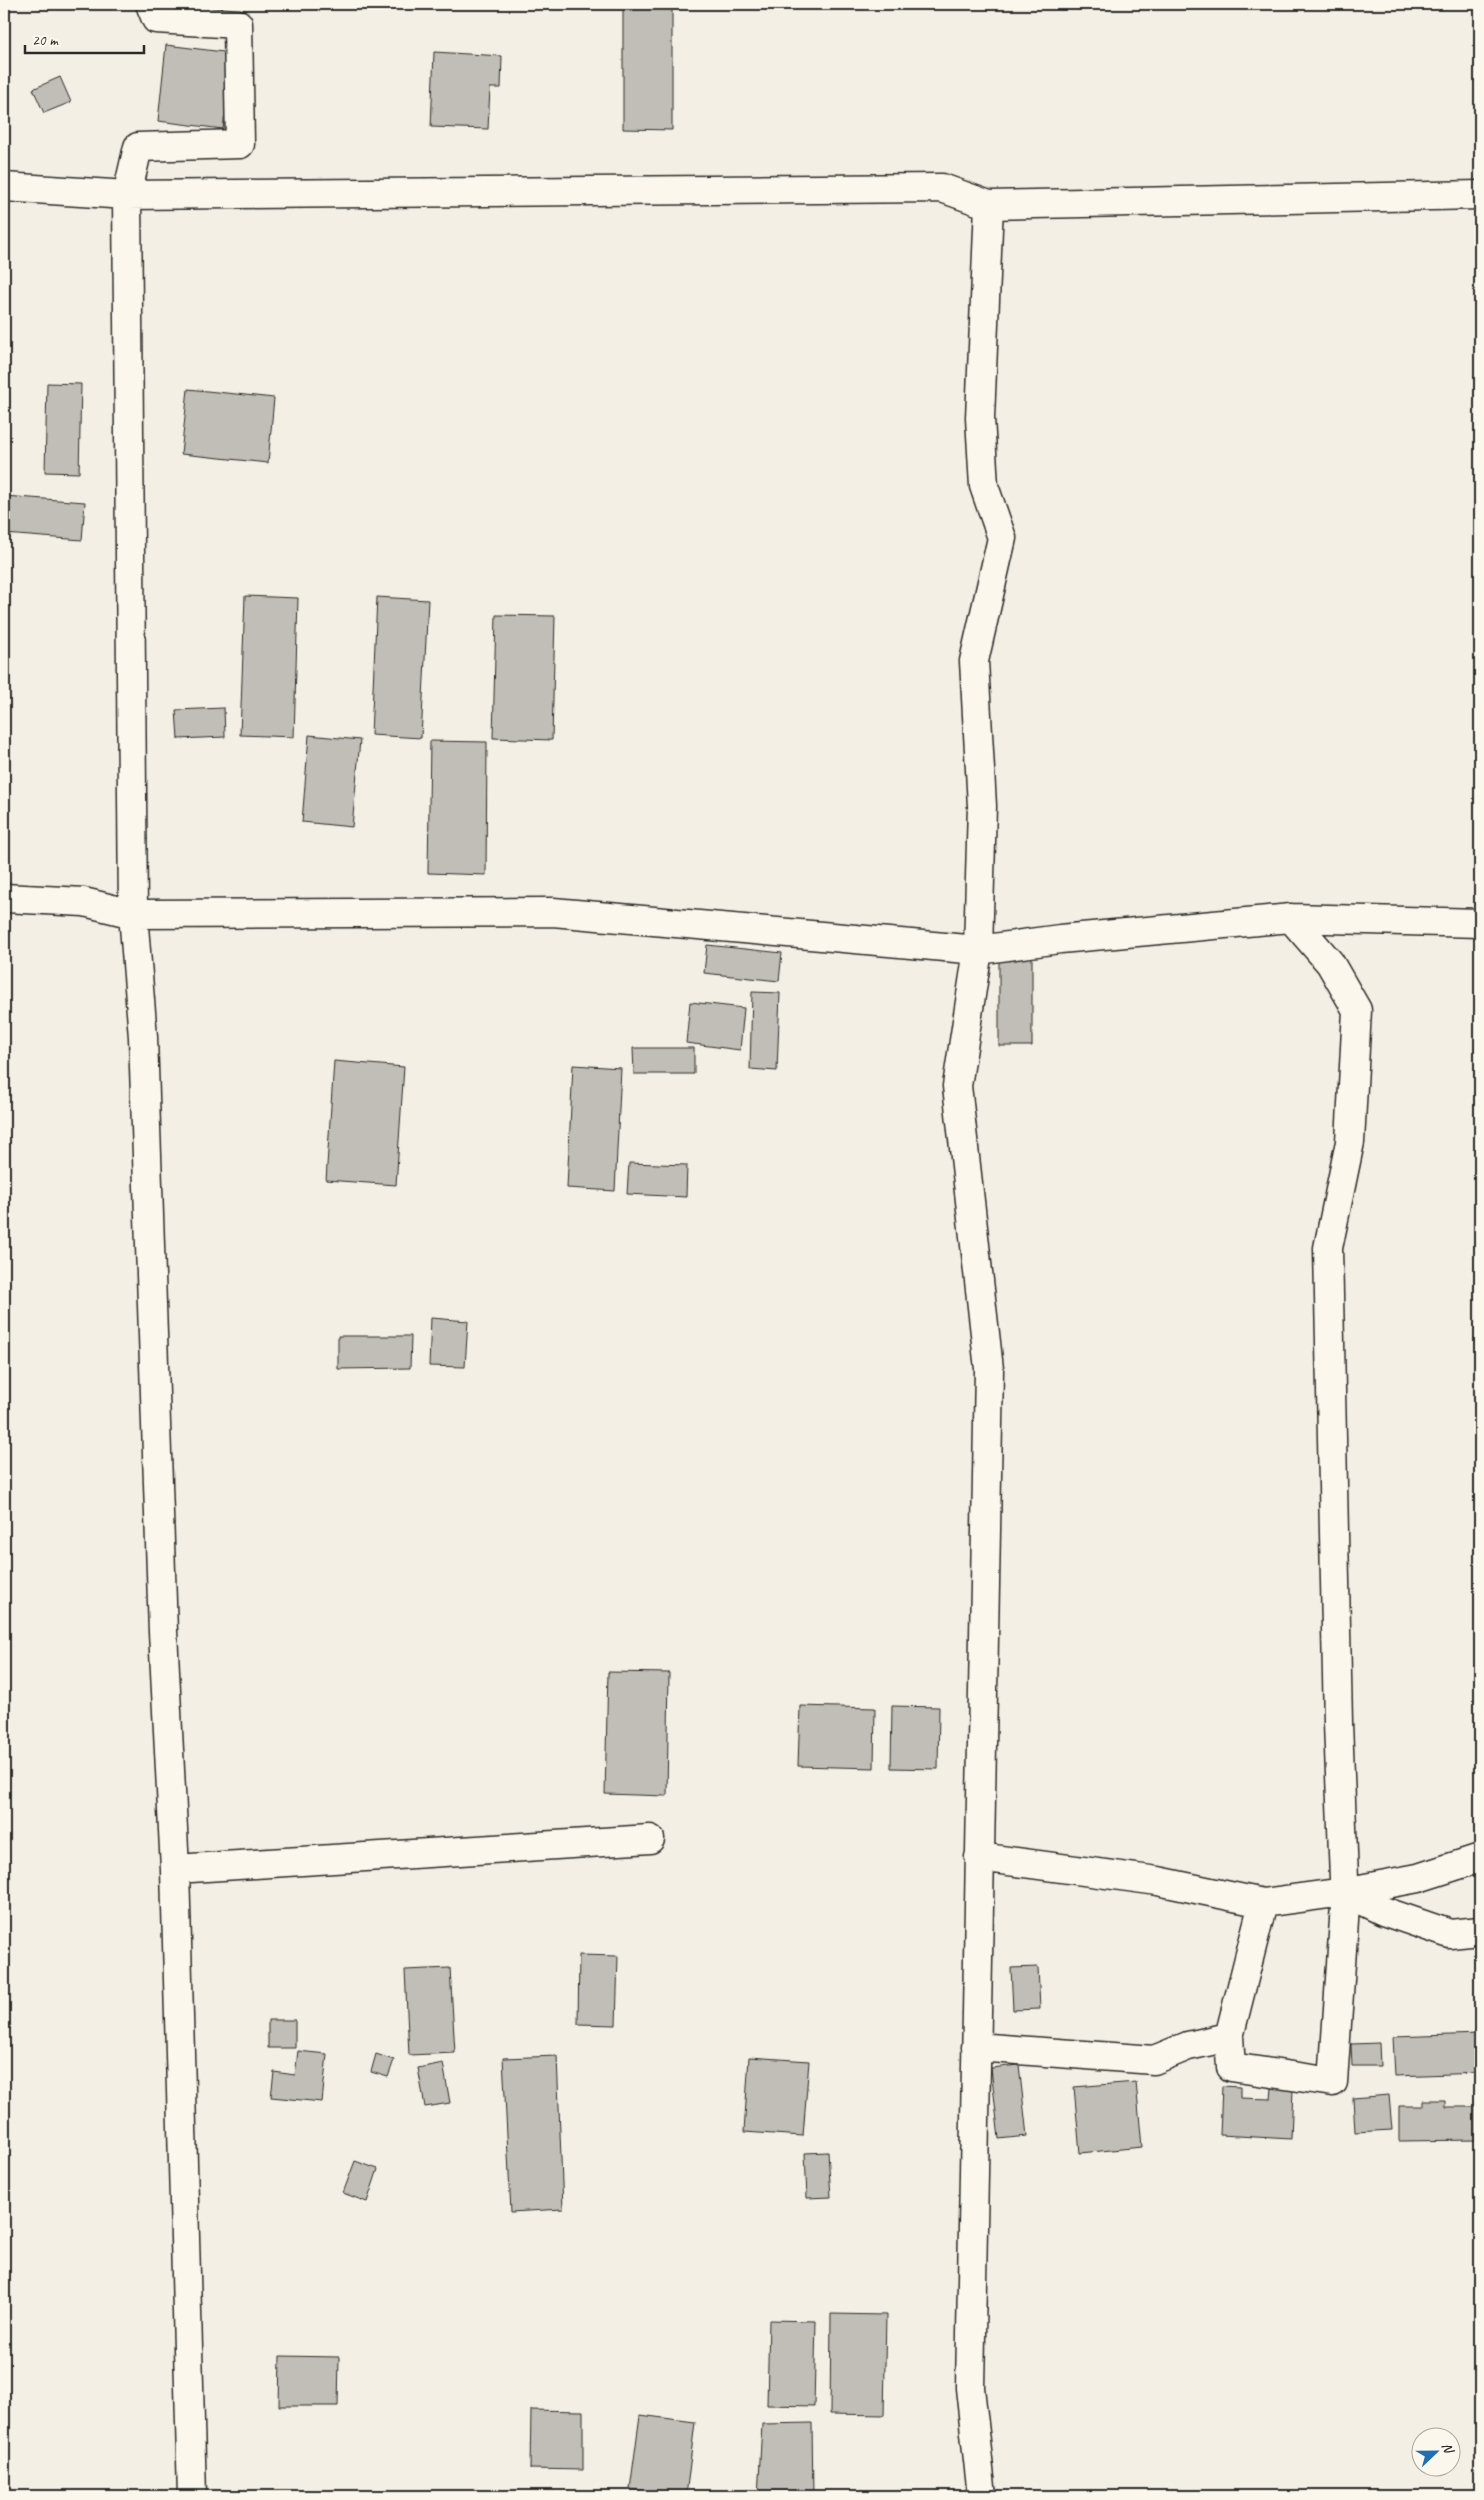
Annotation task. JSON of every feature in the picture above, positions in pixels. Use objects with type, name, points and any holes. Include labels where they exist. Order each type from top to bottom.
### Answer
[{"type":"street","points":[[150,4],[156,19],[238,24],[240,144],[138,147],[127,195],[133,914],[143,1037],[162,1632],[175,1869],[192,2496]]},
{"type":"street","points":[[4,188],[127,195],[942,188],[989,205],[1480,195]]},
{"type":"street","points":[[982,2496],[970,2388],[989,1369],[957,1086],[978,950],[982,806],[974,661],[1002,538],[984,486],[980,418],[989,205]]},
{"type":"street","points":[[4,898],[84,902],[133,914],[553,912],[978,950],[1060,938],[1291,918],[1480,923]]},
{"type":"street","points":[[1263,1903],[1229,2037],[1231,2066],[1333,2082],[1344,1892],[1328,1248],[1350,1142],[1357,1010],[1330,963],[1291,918]]},
{"type":"street","points":[[175,1869],[650,1839]]},
{"type":"street","points":[[980,1857],[1158,1881],[1263,1903],[1344,1892],[1418,1878],[1480,1858]]},
{"type":"street","points":[[1344,1892],[1383,1911],[1450,1934],[1480,1931]]},
{"type":"street","points":[[976,2046],[1154,2060],[1188,2046],[1229,2037]]},
{"type":"building","points":[[623,4],[672,4],[672,130],[623,129]]},
{"type":"building","points":[[166,45],[232,53],[223,129],[158,121]]},
{"type":"building","points":[[434,52],[502,56],[501,88],[490,88],[488,129],[431,127]]},
{"type":"building","points":[[60,77],[71,102],[44,113],[33,89]]},
{"type":"building","points":[[47,383],[81,384],[79,473],[45,472]]},
{"type":"building","points":[[188,389],[274,398],[268,463],[181,454]]},
{"type":"building","points":[[4,496],[85,502],[82,540],[4,534]]},
{"type":"building","points":[[245,596],[298,598],[294,737],[240,735]]},
{"type":"building","points":[[377,597],[428,600],[421,738],[371,735]]},
{"type":"building","points":[[496,615],[555,616],[552,740],[493,738]]},
{"type":"building","points":[[224,708],[225,737],[178,739],[176,710]]},
{"type":"building","points":[[309,735],[360,740],[352,827],[302,822]]},
{"type":"building","points":[[430,741],[487,742],[486,875],[428,873]]},
{"type":"building","points":[[707,945],[782,953],[779,981],[704,973]]},
{"type":"building","points":[[999,953],[1032,953],[1032,1046],[999,1046]]},
{"type":"building","points":[[752,992],[780,993],[777,1071],[750,1069]]},
{"type":"building","points":[[690,1002],[744,1008],[740,1050],[686,1043]]},
{"type":"building","points":[[633,1048],[694,1048],[694,1074],[634,1074]]},
{"type":"building","points":[[334,1061],[404,1067],[396,1185],[326,1180]]},
{"type":"building","points":[[573,1065],[621,1068],[615,1191],[567,1188]]},
{"type":"building","points":[[629,1163],[687,1165],[686,1197],[627,1194]]},
{"type":"building","points":[[431,1318],[468,1321],[465,1367],[429,1366]]},
{"type":"building","points":[[338,1336],[411,1336],[410,1368],[338,1369]]},
{"type":"building","points":[[608,1672],[669,1673],[667,1796],[605,1794]]},
{"type":"building","points":[[800,1706],[875,1708],[874,1768],[798,1766]]},
{"type":"building","points":[[892,1706],[939,1707],[938,1769],[891,1768]]},
{"type":"building","points":[[579,1955],[618,1956],[616,2025],[578,2024]]},
{"type":"building","points":[[1038,1967],[1040,2009],[1013,2010],[1011,1968]]},
{"type":"building","points":[[450,1968],[455,2053],[409,2055],[405,1970]]},
{"type":"building","points":[[268,2020],[295,2020],[295,2048],[268,2048]]},
{"type":"building","points":[[1480,2034],[1480,2073],[1395,2076],[1393,2037]]},
{"type":"building","points":[[1379,2043],[1380,2066],[1352,2066],[1351,2044]]},
{"type":"building","points":[[298,2051],[327,2054],[322,2102],[271,2097],[274,2072],[295,2075]]},
{"type":"building","points":[[376,2054],[394,2060],[388,2077],[371,2072]]},
{"type":"building","points":[[557,2056],[563,2209],[511,2212],[503,2058]]},
{"type":"building","points":[[749,2057],[809,2061],[803,2136],[744,2132]]},
{"type":"building","points":[[443,2063],[450,2103],[425,2107],[418,2068]]},
{"type":"building","points":[[1019,2065],[1027,2136],[999,2139],[991,2068]]},
{"type":"building","points":[[1136,2082],[1142,2147],[1080,2153],[1074,2087]]},
{"type":"building","points":[[1222,2086],[1240,2087],[1240,2098],[1271,2099],[1272,2088],[1293,2089],[1291,2139],[1220,2135]]},
{"type":"building","points":[[1389,2095],[1392,2130],[1355,2132],[1353,2098]]},
{"type":"building","points":[[1476,2099],[1480,2099],[1480,2146],[1477,2146],[1477,2140],[1399,2141],[1399,2106],[1423,2106],[1423,2100],[1445,2100],[1445,2107],[1477,2107]]},
{"type":"building","points":[[828,2152],[831,2197],[807,2198],[805,2153]]},
{"type":"building","points":[[355,2161],[378,2169],[367,2202],[343,2193]]},
{"type":"building","points":[[831,2314],[886,2315],[884,2415],[830,2414]]},
{"type":"building","points":[[769,2320],[816,2321],[814,2406],[767,2405]]},
{"type":"building","points":[[280,2356],[339,2357],[338,2406],[279,2406]]},
{"type":"building","points":[[531,2410],[583,2411],[583,2470],[530,2469]]},
{"type":"building","points":[[640,2415],[695,2422],[686,2496],[630,2489]]},
{"type":"building","points":[[812,2423],[813,2496],[758,2496],[762,2424]]}]
